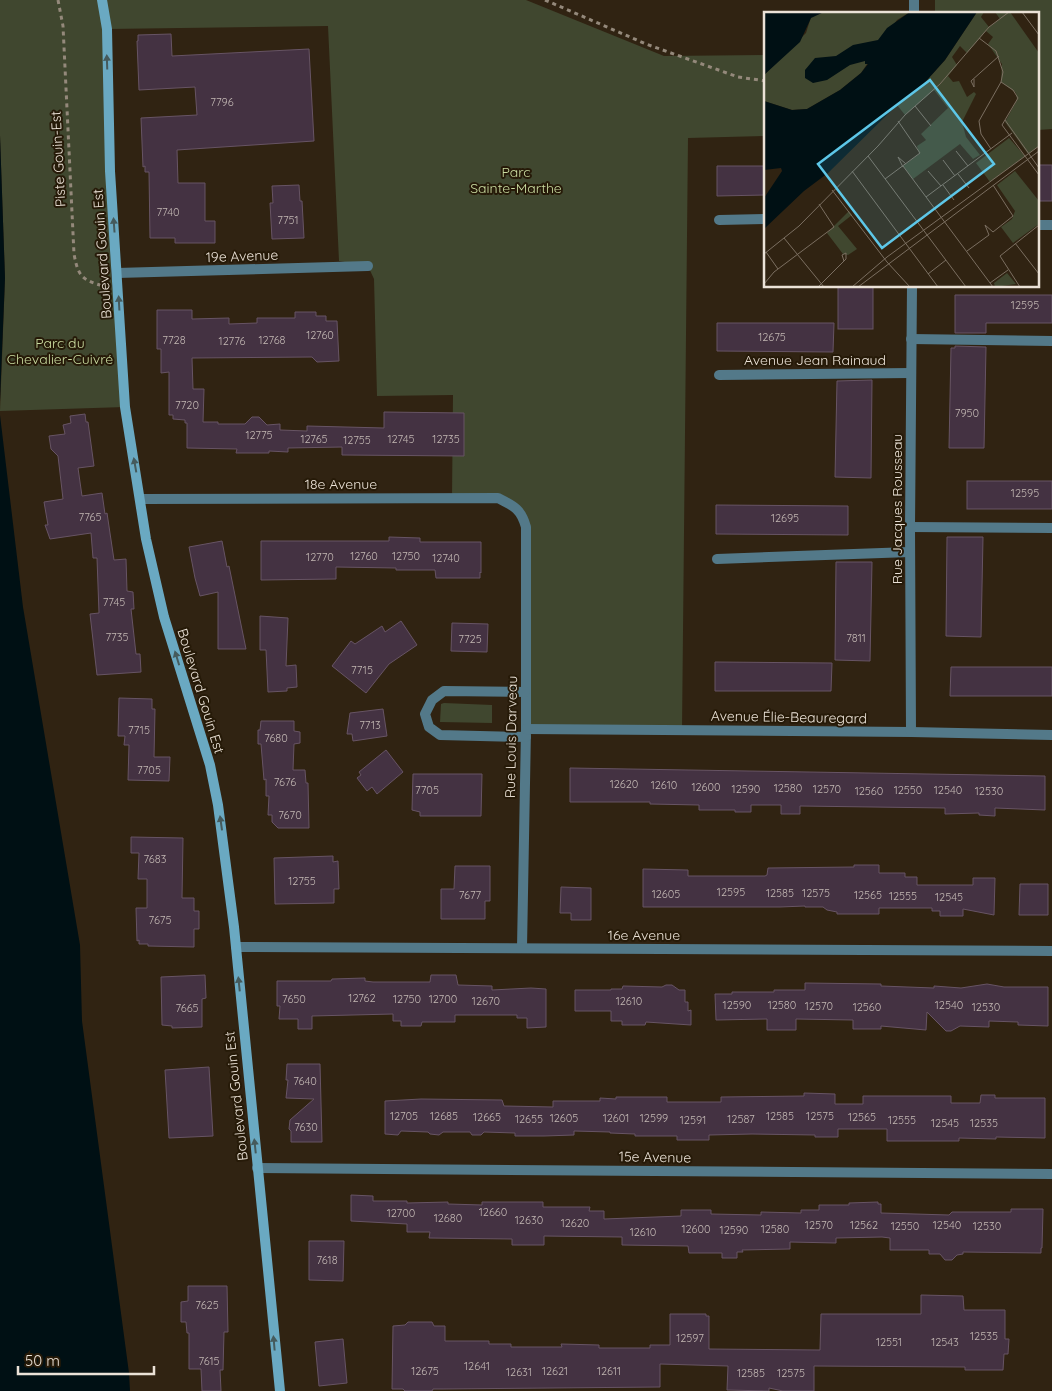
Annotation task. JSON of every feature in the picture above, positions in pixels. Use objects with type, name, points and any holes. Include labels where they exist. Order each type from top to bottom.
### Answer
[{"type":"street","name":"Boulevard Gouin Est","points":[[102,0],[106,29],[110,171],[125,408],[146,539],[164,618],[199,728],[218,806],[236,948],[280,1391]]},
{"type":"street","points":[[719,220],[764,219]]},
{"type":"street","name":"19e Avenue","points":[[117,273],[368,266]]},
{"type":"street","name":"Rue Jacques Rousseau","points":[[911,732],[912,288]]},
{"type":"street","points":[[911,339],[1052,341]]},
{"type":"street","name":"Avenue Jean Rainaud","points":[[719,375],[911,373]]},
{"type":"street","name":"18e Avenue","points":[[141,499],[498,498],[516,507],[523,516],[526,527]]},
{"type":"street","name":"Rue Louis Darveau","points":[[522,948],[526,733],[526,527]]},
{"type":"street","points":[[910,527],[1052,528]]},
{"type":"street","points":[[718,558],[910,552]]},
{"type":"street","name":"Avenue Élie-Beauregard","points":[[526,692],[444,691],[432,700],[425,714],[429,727],[440,735],[911,732],[1052,736]]},
{"type":"street","name":"16e Avenue","points":[[236,948],[1052,951]]},
{"type":"street","name":"15e Avenue","points":[[257,1168],[1052,1174]]},
{"type":"path","name":"Piste Gouin-Est","points":[[58,0],[63,26],[73,244],[76,264],[80,274],[88,282],[118,290]]},
{"type":"path","points":[[546,0],[646,44],[738,77],[764,81]]},
{"type":"green space","name":"Parc Sainte-Marthe","points":[[0,0],[526,0],[664,56],[764,55],[764,136],[688,138],[682,730],[526,729],[523,516],[498,498],[452,498],[453,395],[377,396],[374,279],[368,266],[339,261],[328,26],[107,29],[111,274],[125,407],[0,411],[5,278],[0,136]]},
{"type":"green space","points":[[935,0],[1052,0],[1052,129],[1040,130],[1040,12],[935,12]]},
{"type":"green space","points":[[441,704],[492,705],[492,723],[440,722]]},
{"type":"shaded area","points":[[0,136],[5,278],[0,401]]},
{"type":"shaded area","points":[[0,415],[23,607],[80,945],[82,1021],[130,1391],[0,1391]]},
{"type":"building","points":[[171,34],[172,56],[309,49],[314,141],[177,150],[178,183],[205,183],[205,221],[215,221],[215,243],[175,243],[175,238],[150,238],[149,172],[145,172],[145,166],[143,167],[141,118],[197,115],[195,87],[139,90],[138,35]]},
{"type":"building","points":[[1040,165],[1052,165],[1052,201],[1040,201]]},
{"type":"building","points":[[717,166],[764,166],[764,195],[717,196]]},
{"type":"building","points":[[299,185],[304,238],[272,239],[270,203],[273,203],[272,186]]},
{"type":"building","points":[[838,288],[873,288],[873,329],[838,329]]},
{"type":"building","points":[[955,295],[1052,295],[1052,323],[986,323],[986,333],[955,333]]},
{"type":"building","points":[[157,310],[192,310],[192,319],[229,318],[229,324],[257,323],[257,318],[295,318],[295,312],[316,312],[316,316],[326,316],[326,321],[337,321],[339,361],[317,362],[312,357],[192,358],[193,389],[204,389],[203,422],[245,424],[252,417],[259,417],[267,425],[280,424],[280,430],[307,431],[307,426],[384,428],[384,412],[464,413],[464,456],[342,455],[342,447],[288,448],[288,452],[269,451],[269,453],[236,453],[237,449],[187,448],[187,423],[185,423],[185,420],[173,419],[173,415],[169,415],[169,372],[161,373],[161,349],[157,349]]},
{"type":"building","points":[[717,323],[834,323],[833,352],[717,351]]},
{"type":"building","points":[[955,346],[986,347],[984,448],[949,448],[951,348],[955,348]]},
{"type":"building","points":[[872,380],[871,478],[835,477],[837,381]]},
{"type":"building","points":[[85,414],[86,422],[88,422],[94,466],[78,468],[82,496],[102,493],[114,560],[126,559],[127,591],[133,592],[134,609],[131,609],[136,654],[140,654],[141,672],[97,675],[90,614],[99,613],[97,558],[93,558],[91,533],[50,539],[45,525],[48,525],[44,502],[63,499],[58,456],[51,449],[49,436],[65,434],[63,425],[71,423],[70,416]]},
{"type":"building","points":[[967,481],[1052,481],[1052,509],[967,509]]},
{"type":"building","points":[[716,505],[848,506],[848,535],[716,534]]},
{"type":"building","points":[[389,537],[420,538],[420,542],[481,542],[480,578],[436,578],[435,570],[336,567],[336,579],[261,580],[261,541],[389,541]]},
{"type":"building","points":[[947,537],[983,537],[981,637],[946,636]]},
{"type":"building","points":[[222,541],[246,649],[218,649],[218,592],[200,596],[195,578],[189,547]]},
{"type":"building","points":[[836,562],[872,562],[870,661],[835,660]]},
{"type":"building","points":[[260,616],[288,618],[286,666],[296,665],[297,687],[287,688],[287,691],[268,692],[266,650],[260,650]]},
{"type":"building","points":[[401,621],[417,645],[389,664],[366,693],[332,666],[351,641],[355,644],[382,626],[385,632]]},
{"type":"building","points":[[452,623],[488,624],[487,652],[451,651]]},
{"type":"building","points":[[715,662],[832,663],[831,691],[715,691]]},
{"type":"building","points":[[951,667],[1052,667],[1052,696],[950,696]]},
{"type":"building","points":[[119,698],[152,699],[152,709],[155,709],[154,757],[170,757],[169,781],[128,780],[129,745],[124,745],[125,736],[118,736]]},
{"type":"building","points":[[383,709],[387,736],[353,741],[352,734],[347,734],[350,713]]},
{"type":"building","points":[[261,721],[294,721],[294,731],[300,732],[300,743],[294,744],[293,770],[305,770],[306,783],[308,783],[309,828],[278,828],[272,822],[272,815],[268,815],[269,796],[266,796],[266,779],[264,780],[261,744],[258,744],[258,730],[260,730]]},
{"type":"building","points":[[386,750],[403,772],[377,794],[372,787],[367,791],[357,778],[361,775],[359,772]]},
{"type":"building","points":[[570,768],[1045,776],[1045,810],[995,808],[995,816],[979,815],[979,813],[945,814],[945,808],[800,806],[800,814],[781,814],[781,805],[751,805],[751,812],[735,812],[735,810],[699,810],[699,805],[650,804],[650,802],[570,802]]},
{"type":"building","points":[[413,774],[482,774],[481,816],[420,816],[420,812],[412,810]]},
{"type":"building","points":[[131,837],[183,838],[182,898],[194,898],[194,911],[199,911],[199,929],[194,929],[194,947],[148,946],[148,944],[139,944],[139,940],[137,941],[136,908],[147,908],[147,879],[138,879],[139,853],[131,853]]},
{"type":"building","points":[[333,856],[333,862],[338,861],[339,889],[334,889],[334,903],[275,904],[274,858]]},
{"type":"building","points":[[854,865],[879,865],[879,873],[905,873],[905,877],[917,877],[917,885],[973,885],[973,878],[995,878],[994,915],[963,909],[963,916],[940,916],[940,911],[932,911],[932,908],[879,908],[879,914],[837,914],[837,912],[823,907],[805,906],[643,907],[643,869],[688,870],[688,876],[765,876],[767,875],[768,868],[854,867]]},
{"type":"building","points":[[455,866],[490,866],[490,901],[485,901],[485,919],[441,919],[441,889],[454,889]]},
{"type":"building","points":[[1020,884],[1048,884],[1048,915],[1019,915]]},
{"type":"building","points":[[561,887],[591,888],[591,920],[571,920],[571,913],[560,913]]},
{"type":"building","points":[[205,975],[206,998],[202,999],[202,1027],[172,1028],[172,1026],[162,1025],[161,977]]},
{"type":"building","points":[[431,975],[456,975],[458,985],[492,986],[492,990],[546,989],[546,1027],[527,1028],[527,1018],[517,1018],[517,1015],[455,1015],[455,1022],[422,1022],[421,1026],[401,1026],[401,1021],[393,1021],[393,1014],[312,1016],[312,1029],[298,1029],[298,1019],[279,1019],[280,1006],[277,1006],[277,981],[331,981],[332,979],[365,978],[365,981],[373,982],[430,982]]},
{"type":"building","points":[[805,983],[881,984],[881,986],[934,988],[934,986],[961,988],[987,984],[1004,987],[1048,987],[1048,1026],[1018,1025],[1018,1022],[989,1021],[989,1027],[960,1026],[951,1031],[946,1031],[927,1012],[926,1030],[881,1026],[881,1029],[853,1029],[853,1020],[796,1019],[796,1030],[767,1030],[767,1019],[716,1020],[715,994],[805,990]]},
{"type":"building","points":[[672,985],[679,990],[685,990],[685,1002],[688,1002],[688,1011],[691,1010],[691,1025],[646,1022],[645,1025],[622,1025],[622,1021],[611,1021],[611,1011],[575,1011],[575,990],[611,990],[622,989],[623,986],[662,987]]},
{"type":"building","points":[[287,1064],[320,1064],[322,1142],[291,1142],[290,1120],[314,1099],[286,1098]]},
{"type":"building","points":[[209,1067],[213,1136],[169,1138],[165,1070]]},
{"type":"building","points":[[804,1093],[835,1094],[835,1104],[863,1104],[863,1096],[951,1096],[951,1103],[980,1103],[981,1095],[995,1095],[995,1098],[1045,1098],[1045,1138],[996,1137],[996,1139],[959,1138],[959,1141],[887,1141],[887,1129],[838,1129],[838,1137],[752,1134],[709,1135],[709,1140],[677,1140],[677,1136],[635,1136],[635,1134],[574,1131],[574,1135],[544,1136],[515,1136],[515,1133],[484,1132],[481,1135],[472,1135],[470,1132],[443,1132],[439,1135],[428,1132],[401,1131],[398,1135],[385,1134],[385,1101],[421,1099],[502,1100],[504,1106],[553,1107],[553,1101],[600,1101],[600,1098],[616,1099],[616,1097],[667,1097],[667,1102],[721,1102],[721,1097],[804,1096]]},
{"type":"building","points":[[351,1195],[373,1196],[373,1201],[407,1201],[407,1203],[448,1202],[448,1204],[482,1205],[482,1202],[543,1202],[543,1207],[590,1207],[589,1211],[604,1211],[604,1219],[681,1216],[681,1210],[711,1210],[711,1214],[761,1215],[761,1212],[801,1213],[801,1210],[819,1210],[819,1205],[849,1205],[849,1203],[878,1202],[878,1204],[881,1204],[881,1213],[949,1215],[952,1212],[1011,1212],[1011,1209],[1043,1209],[1042,1248],[1041,1253],[963,1252],[963,1254],[957,1255],[952,1260],[945,1260],[940,1254],[929,1254],[929,1250],[890,1250],[890,1238],[882,1237],[836,1238],[836,1243],[790,1242],[790,1249],[742,1250],[743,1252],[737,1252],[737,1258],[722,1258],[722,1253],[689,1253],[688,1246],[622,1245],[622,1237],[544,1236],[544,1245],[512,1245],[512,1239],[429,1238],[430,1232],[407,1232],[407,1224],[351,1221]]},
{"type":"building","points":[[309,1241],[344,1241],[343,1281],[309,1280]]},
{"type":"building","points":[[188,1286],[227,1286],[228,1332],[224,1332],[223,1370],[220,1370],[221,1391],[202,1391],[201,1369],[189,1369],[189,1333],[187,1333],[186,1322],[181,1322],[181,1302],[188,1301]]},
{"type":"building","points":[[921,1295],[963,1296],[964,1310],[1005,1310],[1005,1339],[1009,1339],[1008,1354],[1004,1354],[1003,1370],[965,1370],[965,1367],[814,1366],[814,1391],[783,1391],[769,1388],[769,1391],[727,1390],[728,1366],[660,1364],[660,1387],[433,1389],[432,1391],[392,1389],[393,1326],[405,1325],[408,1322],[432,1322],[434,1326],[445,1326],[445,1341],[489,1341],[489,1344],[511,1344],[511,1347],[562,1347],[561,1344],[599,1345],[599,1348],[650,1348],[650,1345],[670,1345],[670,1314],[706,1314],[706,1316],[709,1316],[709,1349],[820,1350],[821,1314],[921,1314]]},
{"type":"building","points":[[343,1339],[347,1383],[319,1386],[315,1342]]},
{"type":"park label","name":"Parc du Chevalier-Cuivré","points":[[60,352]]}]
